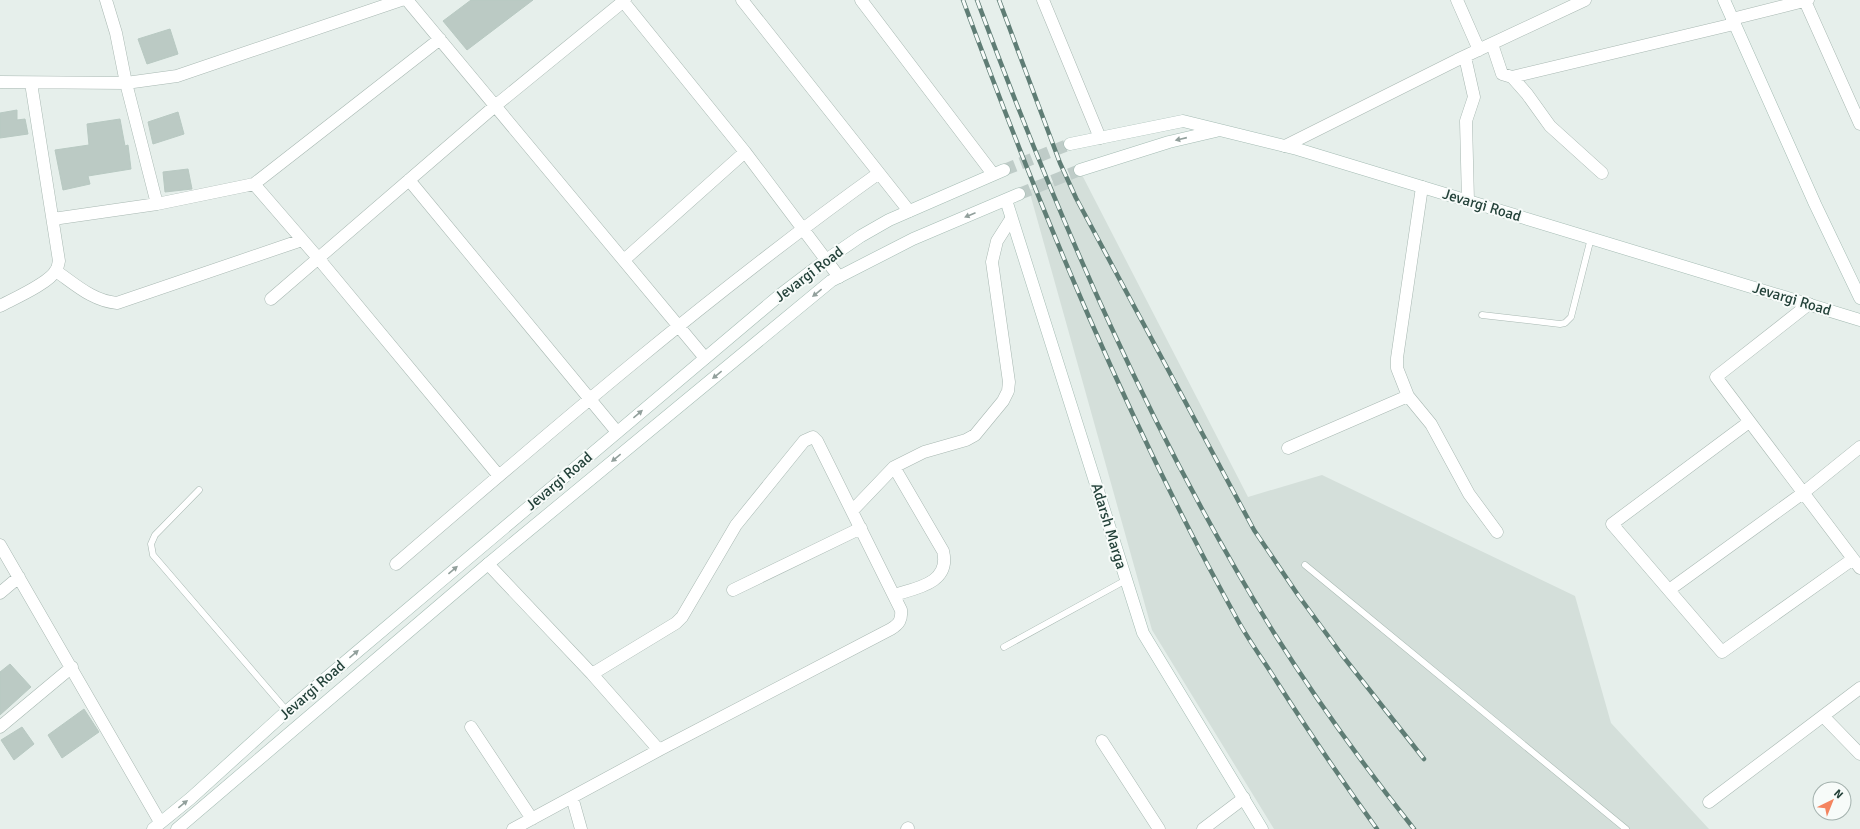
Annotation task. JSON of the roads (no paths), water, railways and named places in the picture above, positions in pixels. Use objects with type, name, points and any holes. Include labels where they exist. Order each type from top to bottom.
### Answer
[{"type":"street","points":[[106,0],[116,34],[126,83],[157,204]]},
{"type":"street","points":[[0,82],[126,83],[177,76],[401,0]]},
{"type":"street","points":[[407,0],[680,325],[705,358]]},
{"type":"street","points":[[742,0],[909,211]]},
{"type":"street","name":"Jevargi Road","points":[[156,826],[191,798],[287,711],[780,295],[826,260],[861,236],[889,220],[999,172],[861,0]]},
{"type":"street","points":[[1043,0],[1100,138]]},
{"type":"street","points":[[1457,0],[1479,50]]},
{"type":"street","points":[[1285,146],[1479,50],[1585,0]]},
{"type":"street","points":[[1724,0],[1815,204],[1860,298]]},
{"type":"street","points":[[1492,44],[1502,74],[1512,77],[1733,21],[1807,0],[1860,124]]},
{"type":"street","points":[[271,299],[495,106],[623,1],[745,152],[839,277]]},
{"type":"street","points":[[53,220],[157,204],[254,184],[440,39]]},
{"type":"street","points":[[1465,57],[1474,98],[1466,121],[1468,201]]},
{"type":"street","points":[[1512,77],[1527,94],[1550,126],[1602,173]]},
{"type":"street","points":[[0,306],[28,292],[56,271],[59,261],[31,83]]},
{"type":"street","name":"Jevargi Road","points":[[1070,144],[1183,121],[1285,146],[1860,320]]},
{"type":"street","points":[[1080,170],[1169,142],[1219,131]]},
{"type":"street","points":[[624,260],[745,152]]},
{"type":"street","points":[[396,564],[589,398],[802,228],[879,173]]},
{"type":"street","points":[[409,180],[617,432]]},
{"type":"street","points":[[254,184],[318,258],[499,476]]},
{"type":"street","points":[[1422,187],[1397,358],[1397,368],[1408,396],[1431,424],[1469,494],[1497,532]]},
{"type":"street","points":[[177,829],[488,564],[832,281],[913,238],[1019,194]]},
{"type":"street","name":"Adarsh Marga","points":[[1006,200],[1143,633],[1262,829]]},
{"type":"street","points":[[852,511],[894,467],[924,452],[975,436],[1003,401],[1008,391],[1009,382],[992,262],[997,241],[1011,219]]},
{"type":"street","points":[[56,271],[94,297],[105,302],[118,303],[302,240]]},
{"type":"street","points":[[1749,422],[1612,524],[1722,652],[1857,563],[1749,422],[1716,376],[1809,304]]},
{"type":"street","points":[[1288,448],[1408,396]]},
{"type":"street","points":[[513,829],[659,750],[891,629],[902,618],[901,610],[894,595],[820,446],[813,437],[809,438],[797,449],[736,525],[682,616],[676,623],[592,674]]},
{"type":"street","points":[[1669,590],[1803,493],[1860,447]]},
{"type":"street","points":[[894,467],[943,551],[946,561],[944,571],[934,581],[894,595]]},
{"type":"street","points":[[733,590],[861,528]]},
{"type":"street","points":[[0,545],[72,667],[156,826]]},
{"type":"street","points":[[488,564],[592,674],[659,750]]},
{"type":"street","points":[[0,593],[19,577]]},
{"type":"street","points":[[0,727],[72,667]]},
{"type":"street","points":[[1709,802],[1860,688]]},
{"type":"street","points":[[1822,716],[1860,754]]},
{"type":"street","points":[[471,727],[532,819]]},
{"type":"street","points":[[1102,741],[1159,829]]},
{"type":"street","points":[[572,797],[581,829]]},
{"type":"street","points":[[1203,829],[1244,798]]},
{"type":"lane","points":[[1482,315],[1560,324],[1565,323],[1571,317],[1591,238]]},
{"type":"lane","points":[[199,490],[155,535],[151,544],[153,555],[287,711]]},
{"type":"lane","points":[[1305,565],[1626,829]]},
{"type":"lane","points":[[1004,647],[1126,580]]},
{"type":"tunnel","points":[[1004,170],[1070,144]]},
{"type":"tunnel","points":[[1019,194],[1080,170]]},
{"type":"railway","points":[[963,0],[1023,158],[1055,237],[1088,315],[1159,469],[1197,544],[1242,627],[1313,738],[1377,829]]},
{"type":"railway","points":[[977,0],[1040,163],[1074,244],[1147,403],[1187,481],[1229,558],[1290,658],[1341,733],[1414,829]]},
{"type":"railway","points":[[999,0],[1060,163],[1076,198],[1254,530],[1298,595],[1342,655],[1424,759]]}]
